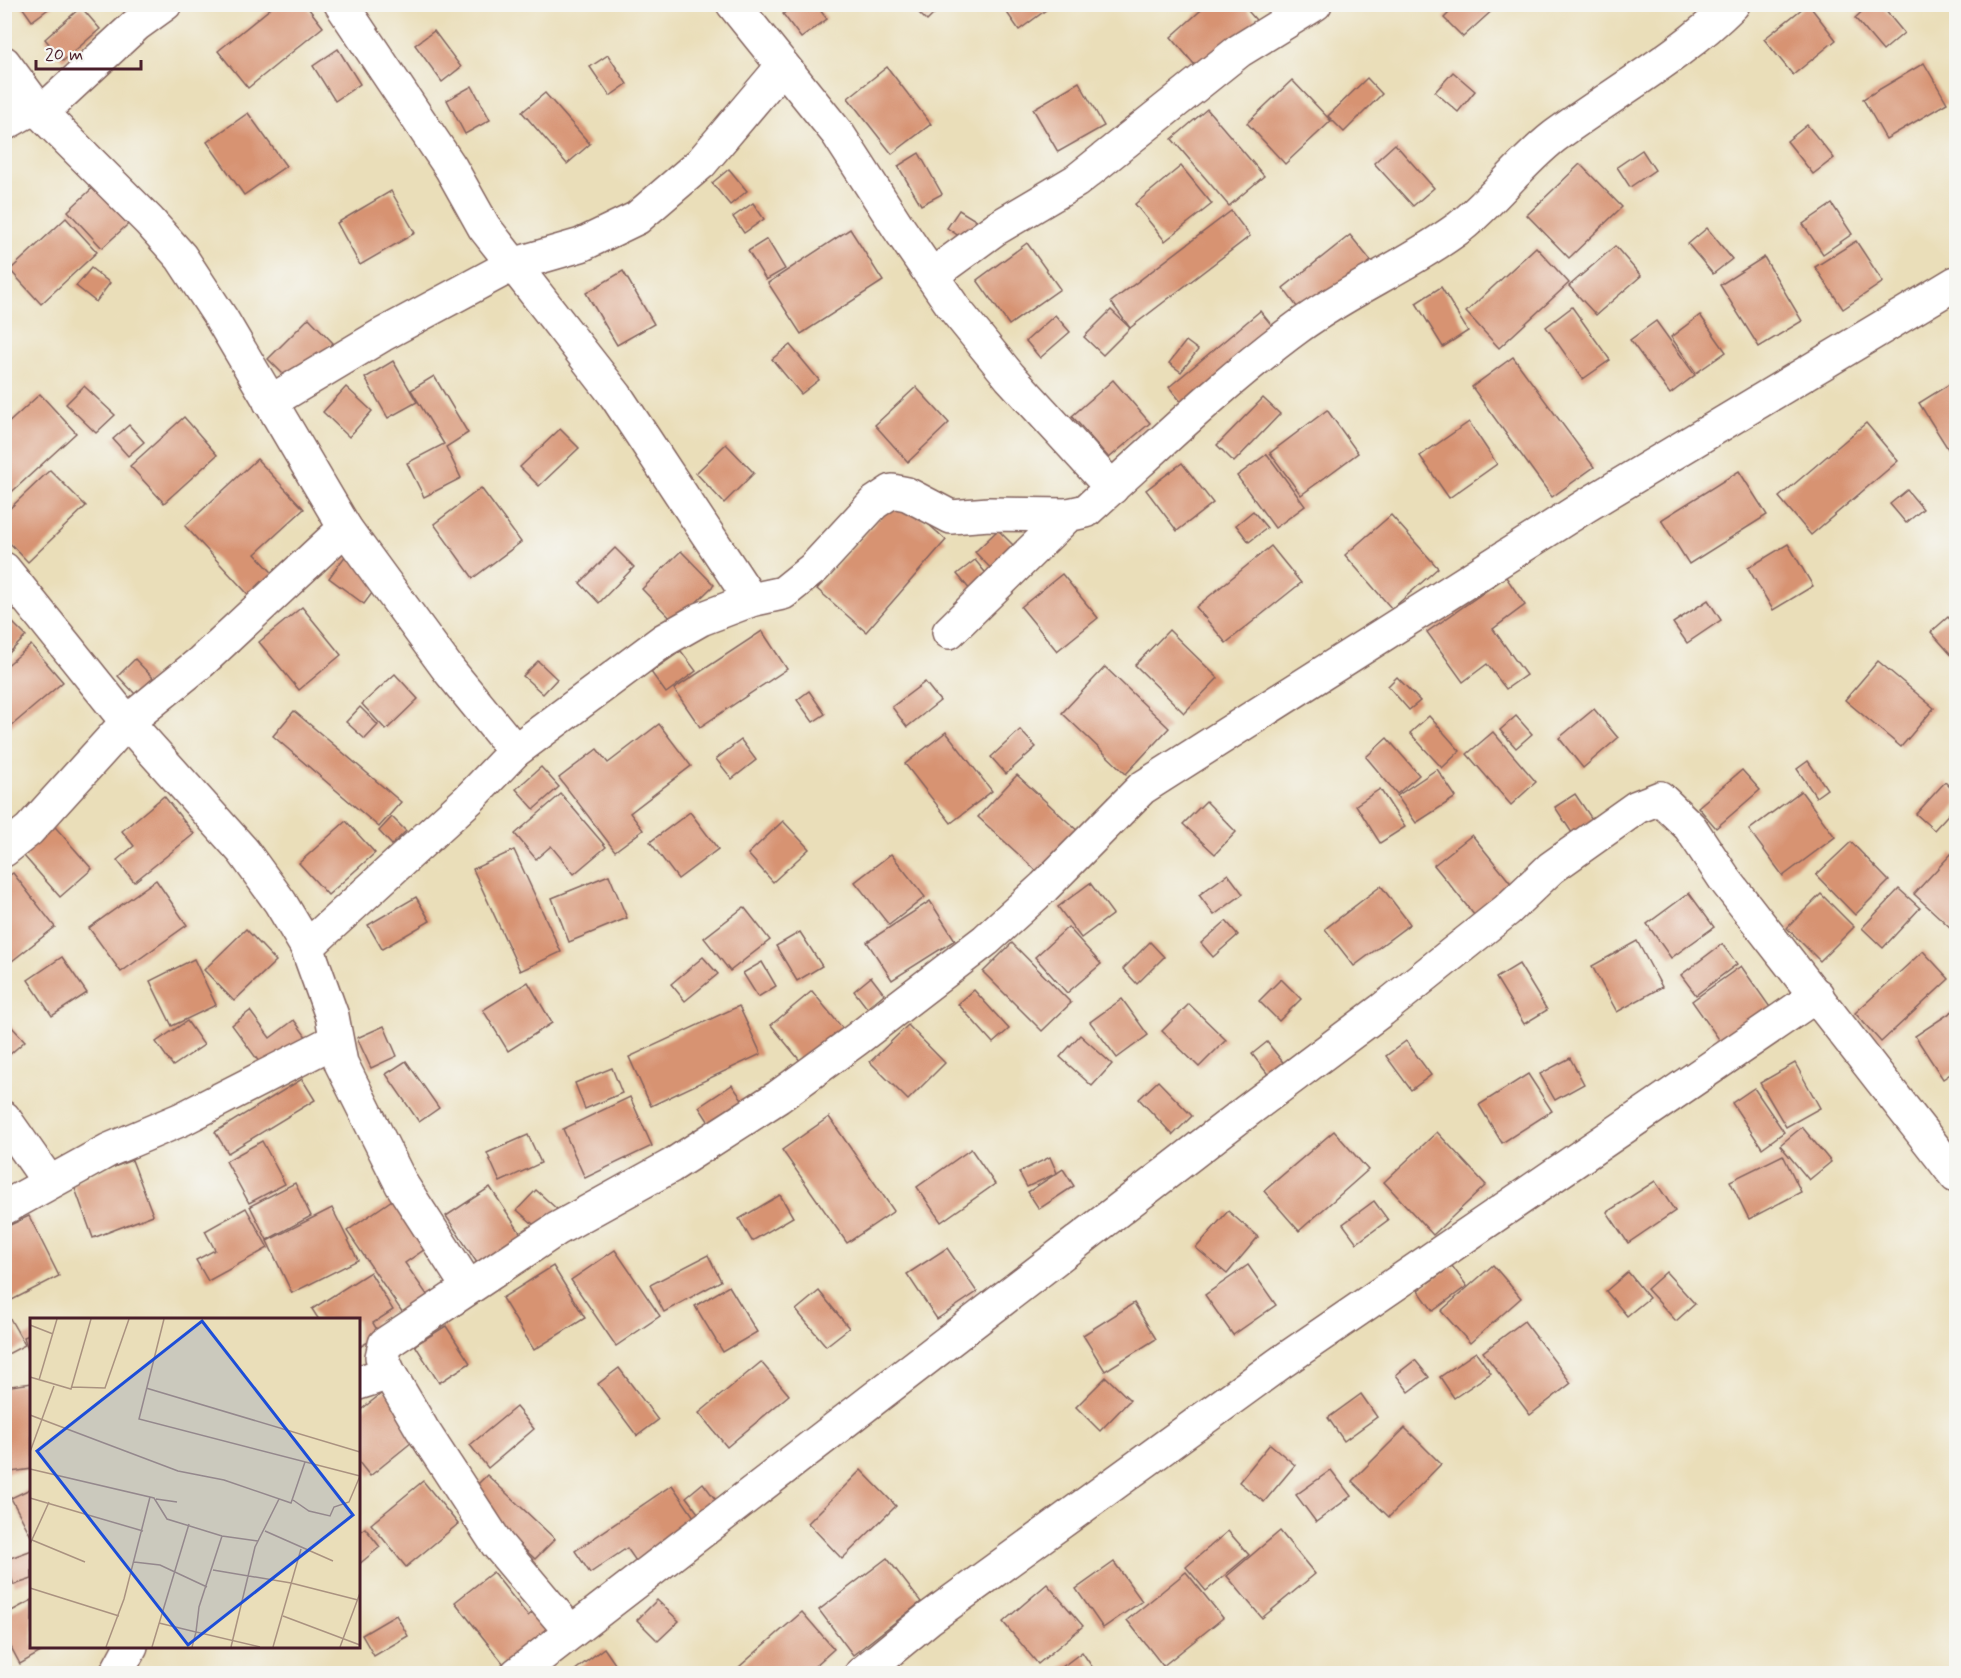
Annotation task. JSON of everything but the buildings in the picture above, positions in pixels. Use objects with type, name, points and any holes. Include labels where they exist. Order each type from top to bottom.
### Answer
[{"type":"street","points":[[41,113],[136,25],[165,4]]},
{"type":"street","points":[[341,4],[452,168],[484,227],[616,396],[751,600]]},
{"type":"street","points":[[733,4],[838,134],[954,308],[1010,377],[1112,488]]},
{"type":"street","points":[[932,275],[995,229],[1076,181],[1239,51],[1315,4]]},
{"type":"street","points":[[307,947],[469,799],[515,751],[664,640],[701,619],[751,600],[783,593],[814,568],[874,503],[892,491],[907,494],[951,517],[989,514],[1068,515],[1086,511],[1232,378],[1300,326],[1385,272],[1430,249],[1455,230],[1554,137],[1703,34],[1733,4]]},
{"type":"street","points":[[4,63],[41,113],[149,221],[181,257],[221,318],[345,528],[448,669],[515,751]]},
{"type":"street","points":[[270,402],[382,335],[512,265],[581,244],[637,218],[701,163],[782,67]]},
{"type":"street","points":[[4,124],[29,110],[41,113]]},
{"type":"street","points":[[571,1632],[497,1544],[422,1429],[374,1378],[385,1344],[557,1229],[671,1166],[778,1097],[857,1039],[986,940],[1044,887],[1142,788],[1587,505],[1956,283]]},
{"type":"street","points":[[949,632],[1068,515]]},
{"type":"street","points":[[4,850],[29,830],[127,722],[201,662],[345,528]]},
{"type":"street","points":[[4,569],[127,722],[243,851],[280,902],[307,947],[332,1016],[341,1063],[402,1185],[468,1287]]},
{"type":"street","points":[[517,1674],[1247,1111],[1382,1010],[1508,910],[1551,868],[1636,807],[1660,798],[1690,826],[1726,881],[1956,1176]]},
{"type":"street","points":[[861,1674],[928,1619],[1280,1363],[1817,995]]},
{"type":"street","points":[[4,1208],[109,1150],[182,1119],[336,1040]]},
{"type":"street","points":[[4,1118],[49,1182]]},
{"type":"street","points":[[116,1674],[131,1648]]}]
